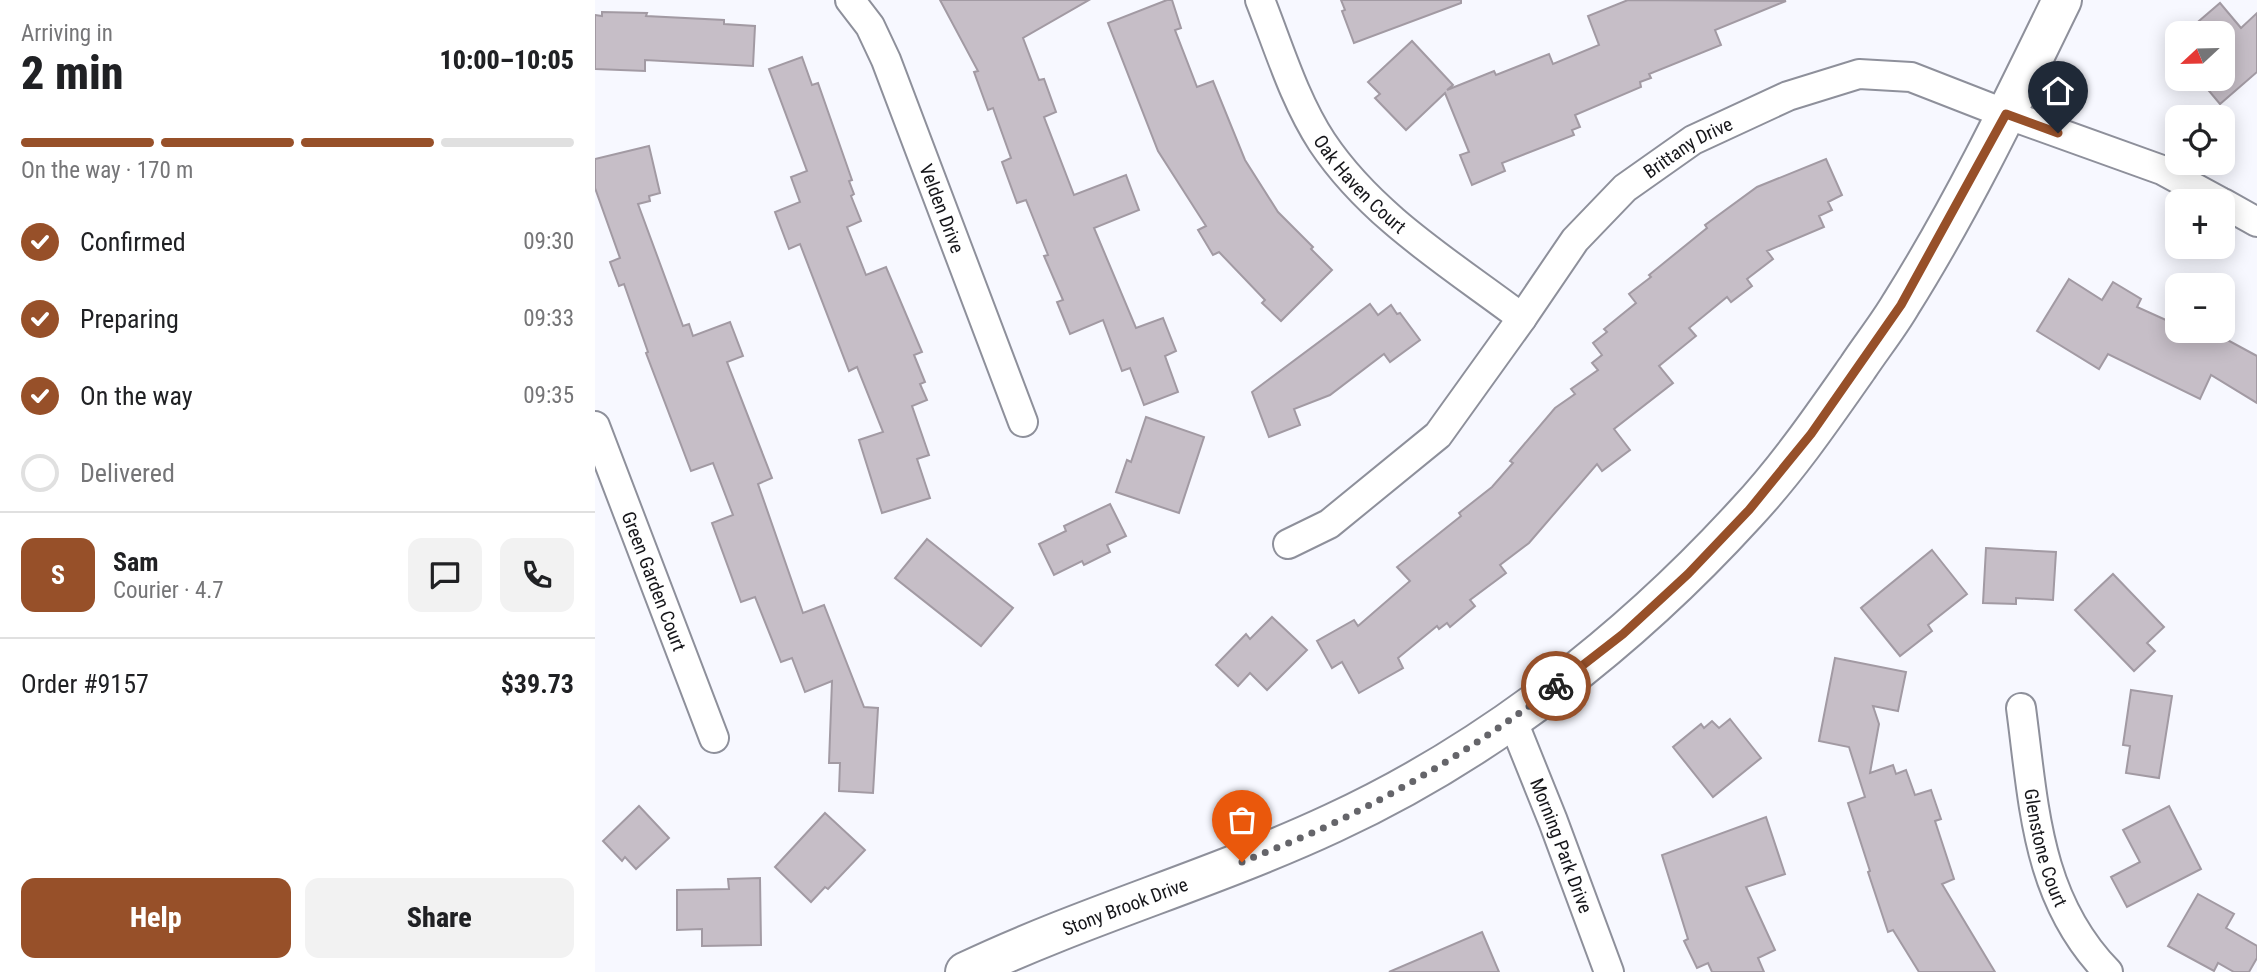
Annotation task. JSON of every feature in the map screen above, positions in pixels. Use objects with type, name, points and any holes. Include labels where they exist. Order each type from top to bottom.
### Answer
[{"type":"street","name":"Velden Drive","points":[[850,0],[870,26],[886,60],[1023,422]]},
{"type":"street","name":"Oak Haven Court","points":[[1260,0],[1298,98],[1322,142],[1350,178],[1399,226],[1522,318]]},
{"type":"street","name":"Stony Brook Drive","points":[[965,972],[1024,944],[1219,872],[1334,823],[1415,781],[1512,719],[1623,634],[1688,574],[1749,510],[1811,434],[1901,305],[2006,114],[2061,0]]},
{"type":"street","name":"Brittany Drive","points":[[1287,544],[1329,524],[1438,435],[1575,240],[1625,188],[1693,139],[1788,96],[1859,75],[1911,77],[2162,170],[2197,189]]},
{"type":"street","name":"Brittany Drive","points":[[2235,210],[2257,222]]},
{"type":"street","name":"Green Garden Court","points":[[595,426],[714,738]]},
{"type":"street","name":"Glenstone Court","points":[[2021,708],[2039,842],[2051,881],[2069,921],[2093,957],[2108,972]]},
{"type":"street","name":"Morning Park Drive","points":[[1512,719],[1609,972]]},
{"type":"building","points":[[940,0],[1089,0],[1023,38],[1039,80],[1044,79],[1056,112],[1044,117],[1074,195],[1126,175],[1139,210],[1094,228],[1136,328],[1163,318],[1176,351],[1165,356],[1178,392],[1144,405],[1130,368],[1122,371],[1103,320],[1070,334],[1057,302],[1063,300],[1044,256],[1048,255],[1026,200],[1017,203],[1002,162],[1011,158],[993,108],[988,110],[974,72],[978,71]]},
{"type":"building","points":[[1172,0],[1181,28],[1175,30],[1197,87],[1213,81],[1245,160],[1278,212],[1332,270],[1281,321],[1262,303],[1265,300],[1219,252],[1213,255],[1198,230],[1206,226],[1158,151],[1108,23]]},
{"type":"building","points":[[1341,0],[1461,0],[1461,3],[1354,43],[1342,11],[1345,10]]},
{"type":"building","points":[[1628,0],[1786,1],[1715,30],[1721,45],[1649,74],[1651,78],[1640,82],[1641,87],[1575,115],[1580,127],[1572,130],[1574,135],[1502,163],[1505,171],[1472,185],[1460,155],[1469,152],[1445,93],[1406,130],[1375,98],[1380,94],[1368,82],[1412,41],[1453,85],[1447,90],[1494,71],[1496,75],[1549,54],[1553,64],[1599,45],[1588,16]]},
{"type":"building","points":[[2220,3],[2241,28],[2257,13],[2257,72],[2220,104],[2209,91],[2235,91],[2235,21],[2199,21]]},
{"type":"building","points":[[602,12],[724,20],[724,24],[755,26],[753,66],[645,60],[645,71],[595,69],[595,15],[602,16]]},
{"type":"building","points":[[802,57],[812,85],[818,83],[852,180],[849,181],[854,194],[851,196],[861,221],[847,227],[866,275],[886,267],[922,352],[914,355],[925,382],[920,384],[927,400],[912,406],[929,455],[917,459],[930,498],[882,513],[859,440],[883,432],[857,367],[849,371],[800,244],[789,249],[775,212],[800,202],[791,177],[807,171],[769,69]]},
{"type":"building","points":[[649,146],[660,193],[649,196],[650,201],[638,204],[683,326],[689,324],[693,336],[730,322],[743,356],[727,362],[772,478],[758,484],[803,613],[824,605],[864,707],[878,708],[873,793],[839,791],[840,763],[829,763],[832,681],[805,692],[792,658],[781,662],[755,597],[741,602],[712,523],[733,515],[713,463],[691,471],[646,353],[648,352],[624,284],[619,286],[610,262],[620,258],[595,188],[595,159]]},
{"type":"building","points":[[1826,159],[1842,195],[1828,202],[1832,210],[1819,216],[1824,227],[1767,251],[1773,259],[1747,279],[1752,286],[1731,302],[1727,297],[1689,328],[1696,336],[1659,366],[1673,383],[1614,429],[1630,450],[1602,471],[1597,464],[1529,543],[1500,565],[1506,573],[1470,600],[1475,606],[1450,627],[1447,623],[1439,629],[1437,626],[1398,658],[1403,668],[1359,693],[1342,662],[1332,668],[1317,641],[1354,620],[1358,626],[1410,581],[1397,567],[1461,516],[1459,513],[1492,487],[1513,463],[1510,461],[1555,408],[1575,394],[1571,389],[1598,370],[1592,363],[1602,355],[1593,343],[1607,332],[1604,329],[1636,303],[1629,294],[1651,277],[1649,275],[1707,228],[1705,225],[1757,187]]},
{"type":"building","points":[[2069,279],[2102,300],[2113,282],[2141,299],[2137,307],[2165,320],[2165,343],[2233,343],[2257,356],[2257,403],[2211,375],[2200,399],[2108,354],[2099,369],[2037,331]]},
{"type":"building","points":[[1370,304],[1378,315],[1391,305],[1420,340],[1390,362],[1384,354],[1330,395],[1294,409],[1300,425],[1269,437],[1252,392]]},
{"type":"building","points":[[1146,417],[1204,437],[1179,513],[1116,492],[1127,460],[1131,462]]},
{"type":"building","points":[[1110,504],[1126,536],[1107,545],[1110,552],[1084,565],[1082,561],[1054,575],[1039,544],[1066,531],[1064,526]]},
{"type":"building","points":[[927,539],[1013,608],[981,646],[895,578]]},
{"type":"building","points":[[1986,548],[2056,552],[2053,600],[2016,598],[2016,604],[1983,603]]},
{"type":"building","points":[[1932,550],[1967,594],[1928,625],[1932,631],[1900,656],[1861,608]]},
{"type":"building","points":[[2113,574],[2164,627],[2147,643],[2155,651],[2134,671],[2075,610]]},
{"type":"building","points":[[1272,617],[1307,650],[1267,690],[1250,673],[1238,686],[1216,665],[1246,634],[1250,639]]},
{"type":"building","points":[[1835,658],[1906,672],[1898,711],[1873,706],[1879,724],[1870,773],[1893,765],[1896,774],[1906,770],[1915,795],[1931,790],[1941,819],[1935,821],[1954,879],[1942,884],[1995,972],[1919,972],[1893,930],[1888,932],[1848,803],[1865,797],[1849,747],[1819,741]]},
{"type":"building","points":[[2131,690],[2172,696],[2159,778],[2126,773],[2130,746],[2123,745]]},
{"type":"building","points":[[1730,719],[1761,758],[1713,797],[1673,747],[1701,724],[1704,728],[1712,721],[1719,728]]},
{"type":"building","points":[[639,806],[669,838],[636,869],[625,857],[622,861],[603,841]]},
{"type":"building","points":[[2169,806],[2201,869],[2127,907],[2111,877],[2140,862],[2123,830]]},
{"type":"building","points":[[825,813],[865,850],[828,889],[825,887],[811,902],[775,867]]},
{"type":"building","points":[[1766,817],[1785,874],[1746,887],[1775,950],[1758,958],[1764,972],[1712,972],[1708,963],[1697,968],[1684,941],[1688,939],[1662,855]]},
{"type":"building","points":[[760,878],[761,945],[702,946],[702,929],[677,930],[677,890],[729,889],[728,879]]},
{"type":"building","points":[[2198,894],[2234,914],[2226,928],[2257,946],[2257,958],[2249,972],[2234,972],[2218,963],[2214,971],[2168,946]]},
{"type":"building","points":[[1482,932],[1499,972],[1389,972]]},
{"type":"way so far","points":[[1242,862],[1334,823],[1415,781],[1466,750],[1556,686]]},
{"type":"route","points":[[1556,686],[1623,634],[1688,574],[1749,510],[1811,434],[1901,305],[2006,114],[2058,133]]}]
